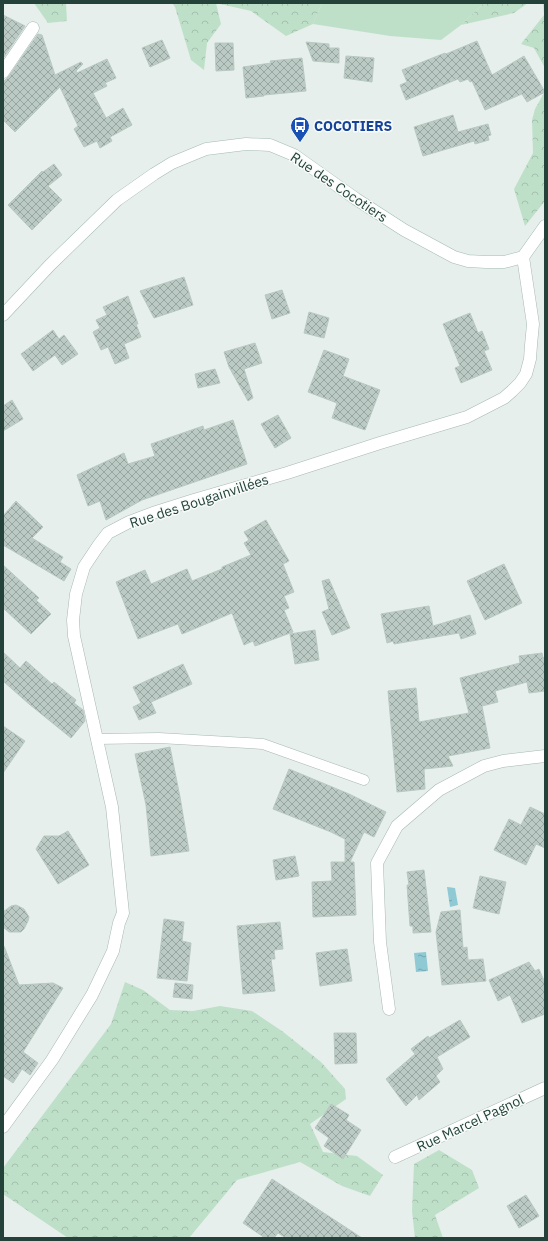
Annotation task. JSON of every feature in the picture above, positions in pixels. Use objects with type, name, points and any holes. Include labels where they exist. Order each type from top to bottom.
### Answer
[{"type":"street","points":[[3,72],[33,28]]},
{"type":"street","name":"Rue des Cocotiers","points":[[3,315],[50,265],[117,200],[154,174],[172,164],[206,149],[232,146],[256,144],[270,145],[294,155],[356,199],[404,230],[454,257],[468,261],[504,262],[523,257]]},
{"type":"street","points":[[523,257],[545,226]]},
{"type":"street","name":"Rue des Bougainvillées","points":[[3,1127],[52,1060],[92,995],[113,951],[119,923],[123,913],[112,807],[74,636],[73,620],[76,594],[84,567],[108,534],[128,522],[152,513],[467,417],[504,398],[520,383],[526,374],[530,359],[533,324],[523,257]]},
{"type":"street","points":[[390,1009],[380,942],[377,863],[397,826],[439,790],[484,766],[545,756]]},
{"type":"street","name":"Rue Marcel Pagnol","points":[[395,1157],[545,1088]]},
{"type":"lane","points":[[97,739],[159,738],[263,744],[364,780]]},
{"type":"green space","points":[[34,3],[66,3],[67,21],[48,23]]},
{"type":"green space","points":[[172,3],[216,3],[221,24],[207,43],[204,70],[191,60],[175,7]]},
{"type":"green space","points":[[216,3],[322,3],[313,24],[286,36],[251,11]]},
{"type":"green space","points":[[322,3],[484,3],[461,25],[441,40],[390,36],[313,24]]},
{"type":"green space","points":[[484,3],[528,3],[514,13],[461,25]]},
{"type":"green space","points":[[543,3],[545,3],[545,68],[534,48],[521,44],[544,15]]},
{"type":"green space","points":[[545,91],[545,201],[525,226],[514,189],[533,153],[532,120],[535,109]]},
{"type":"green space","points":[[125,982],[143,990],[170,1010],[193,1011],[220,1006],[252,1011],[282,1031],[321,1062],[345,1089],[346,1099],[310,1124],[323,1152],[357,1156],[383,1175],[370,1196],[342,1186],[300,1162],[237,1180],[189,1238],[68,1238],[3,1194],[3,1168],[111,1024]]},
{"type":"green space","points":[[439,1150],[472,1170],[479,1188],[435,1215],[443,1238],[415,1238],[412,1211],[414,1164]]},
{"type":"water","points":[[447,887],[455,888],[458,905],[450,907]]},
{"type":"water","points":[[426,952],[428,971],[416,972],[414,953]]},
{"type":"building","points":[[3,15],[25,26],[4,57],[3,56]]},
{"type":"building","points":[[38,34],[42,35],[55,75],[81,62],[83,64],[76,71],[77,73],[107,59],[116,78],[105,83],[107,86],[93,93],[106,118],[123,108],[132,125],[110,137],[112,141],[100,148],[97,141],[84,147],[74,129],[78,126],[60,87],[15,132],[3,120],[3,82],[9,76]]},
{"type":"building","points":[[162,40],[170,58],[150,67],[142,48]]},
{"type":"building","points":[[477,41],[492,75],[524,56],[545,92],[527,102],[522,94],[485,110],[472,81],[470,82],[468,79],[460,82],[458,79],[406,100],[400,85],[407,82],[402,70]]},
{"type":"building","points":[[306,42],[329,44],[329,48],[339,48],[339,63],[313,61]]},
{"type":"building","points":[[215,43],[233,43],[234,70],[216,71]]},
{"type":"building","points":[[346,56],[374,58],[372,82],[344,78]]},
{"type":"building","points":[[302,58],[306,91],[246,98],[243,67],[271,63],[270,61]]},
{"type":"building","points":[[453,115],[458,132],[488,124],[491,135],[488,136],[489,140],[475,144],[474,141],[423,156],[414,127]]},
{"type":"building","points":[[54,164],[62,175],[48,186],[62,200],[32,230],[8,205],[42,171],[43,172]]},
{"type":"building","points":[[184,277],[193,305],[154,318],[140,291]]},
{"type":"building","points":[[282,290],[290,313],[272,319],[265,295]]},
{"type":"building","points":[[128,296],[141,337],[124,344],[129,358],[115,364],[108,347],[101,350],[93,332],[100,328],[96,320],[107,315],[103,307]]},
{"type":"building","points":[[309,312],[329,318],[324,338],[304,333]]},
{"type":"building","points":[[470,313],[478,333],[482,331],[489,349],[484,351],[492,370],[461,383],[455,368],[460,366],[443,324]]},
{"type":"building","points":[[53,330],[59,339],[64,335],[78,354],[62,365],[55,355],[33,371],[21,354]]},
{"type":"building","points":[[255,343],[262,363],[244,369],[253,398],[248,401],[229,367],[224,352]]},
{"type":"building","points":[[324,350],[349,359],[343,376],[380,390],[365,430],[332,418],[337,403],[308,392]]},
{"type":"building","points":[[215,369],[220,383],[198,388],[195,374]]},
{"type":"building","points":[[12,400],[23,419],[3,431],[3,406]]},
{"type":"building","points":[[278,415],[291,438],[275,448],[261,424]]},
{"type":"building","points":[[233,420],[247,464],[142,500],[106,520],[100,501],[88,506],[77,475],[124,453],[128,464],[155,456],[151,444],[203,426],[204,430]]},
{"type":"building","points":[[16,501],[43,527],[32,538],[63,557],[60,562],[71,569],[64,581],[3,545],[3,516]]},
{"type":"building","points":[[266,520],[289,561],[283,564],[294,592],[284,596],[289,608],[284,610],[293,632],[255,646],[253,641],[244,645],[232,613],[182,634],[178,624],[138,639],[116,582],[145,570],[151,584],[187,569],[192,581],[222,569],[222,567],[251,555],[244,543],[249,540],[244,532]]},
{"type":"building","points":[[504,564],[522,603],[485,620],[467,581]]},
{"type":"building","points":[[3,565],[39,598],[36,600],[51,614],[31,634],[3,608]]},
{"type":"building","points":[[329,579],[350,628],[332,635],[322,612],[329,609],[322,581]]},
{"type":"building","points":[[429,606],[433,626],[470,615],[476,634],[461,639],[459,633],[394,644],[393,641],[387,643],[381,614]]},
{"type":"building","points":[[315,630],[319,660],[295,664],[290,634]]},
{"type":"building","points":[[3,652],[20,668],[26,661],[52,684],[54,682],[76,700],[74,703],[83,710],[85,721],[71,738],[3,681]]},
{"type":"building","points":[[542,653],[543,658],[545,657],[545,691],[529,693],[527,682],[495,691],[498,702],[482,706],[490,748],[448,756],[453,766],[424,769],[425,789],[397,792],[388,691],[416,688],[419,722],[469,713],[460,678],[520,663],[519,656]]},
{"type":"building","points":[[183,664],[192,684],[151,702],[156,713],[139,720],[133,707],[141,703],[133,687]]},
{"type":"building","points":[[3,726],[25,741],[3,773]]},
{"type":"building","points":[[170,747],[189,851],[151,856],[146,805],[135,754]]},
{"type":"building","points":[[289,769],[349,794],[386,812],[374,837],[364,832],[350,862],[354,862],[356,915],[313,917],[312,882],[332,881],[331,862],[345,862],[345,839],[273,809]]},
{"type":"building","points":[[530,807],[545,814],[545,848],[536,844],[526,865],[494,850],[509,819],[521,825]]},
{"type":"building","points":[[68,831],[89,865],[58,884],[36,849],[44,836],[59,836]]},
{"type":"building","points":[[295,856],[299,876],[276,880],[273,860]]},
{"type":"building","points":[[424,870],[431,932],[413,933],[413,926],[410,926],[407,885],[409,885],[407,872]]},
{"type":"building","points":[[480,876],[506,882],[499,914],[473,908]]},
{"type":"building","points":[[16,905],[24,909],[29,917],[28,921],[21,932],[9,932],[3,927],[3,912],[11,906]]},
{"type":"building","points":[[460,910],[463,948],[467,947],[468,960],[483,959],[486,981],[442,985],[436,932],[441,912]]},
{"type":"building","points":[[164,919],[184,922],[182,941],[191,943],[187,981],[157,978]]},
{"type":"building","points":[[280,922],[283,949],[274,950],[275,959],[271,959],[275,991],[243,994],[237,926]]},
{"type":"building","points":[[3,946],[19,985],[53,983],[63,988],[23,1052],[38,1063],[30,1075],[22,1069],[13,1083],[3,1076]]},
{"type":"building","points":[[347,949],[352,981],[320,986],[316,953]]},
{"type":"building","points":[[529,962],[535,971],[539,969],[545,983],[545,1014],[522,1023],[510,995],[498,1001],[489,980]]},
{"type":"building","points":[[175,983],[193,985],[192,999],[173,997]]},
{"type":"building","points":[[460,1020],[470,1037],[437,1057],[443,1069],[436,1076],[440,1082],[419,1100],[417,1095],[406,1106],[386,1079],[415,1054],[411,1049],[428,1036],[429,1038]]},
{"type":"building","points":[[334,1033],[356,1033],[357,1063],[335,1064]]},
{"type":"building","points":[[331,1104],[349,1115],[346,1120],[361,1130],[343,1159],[324,1146],[329,1138],[315,1128]]},
{"type":"building","points":[[272,1179],[362,1238],[286,1238],[278,1233],[274,1238],[265,1238],[243,1223]]},
{"type":"building","points":[[526,1195],[539,1216],[519,1228],[507,1206]]},
{"type":"place","name":"COCOTIERS","points":[[300,143]]}]
